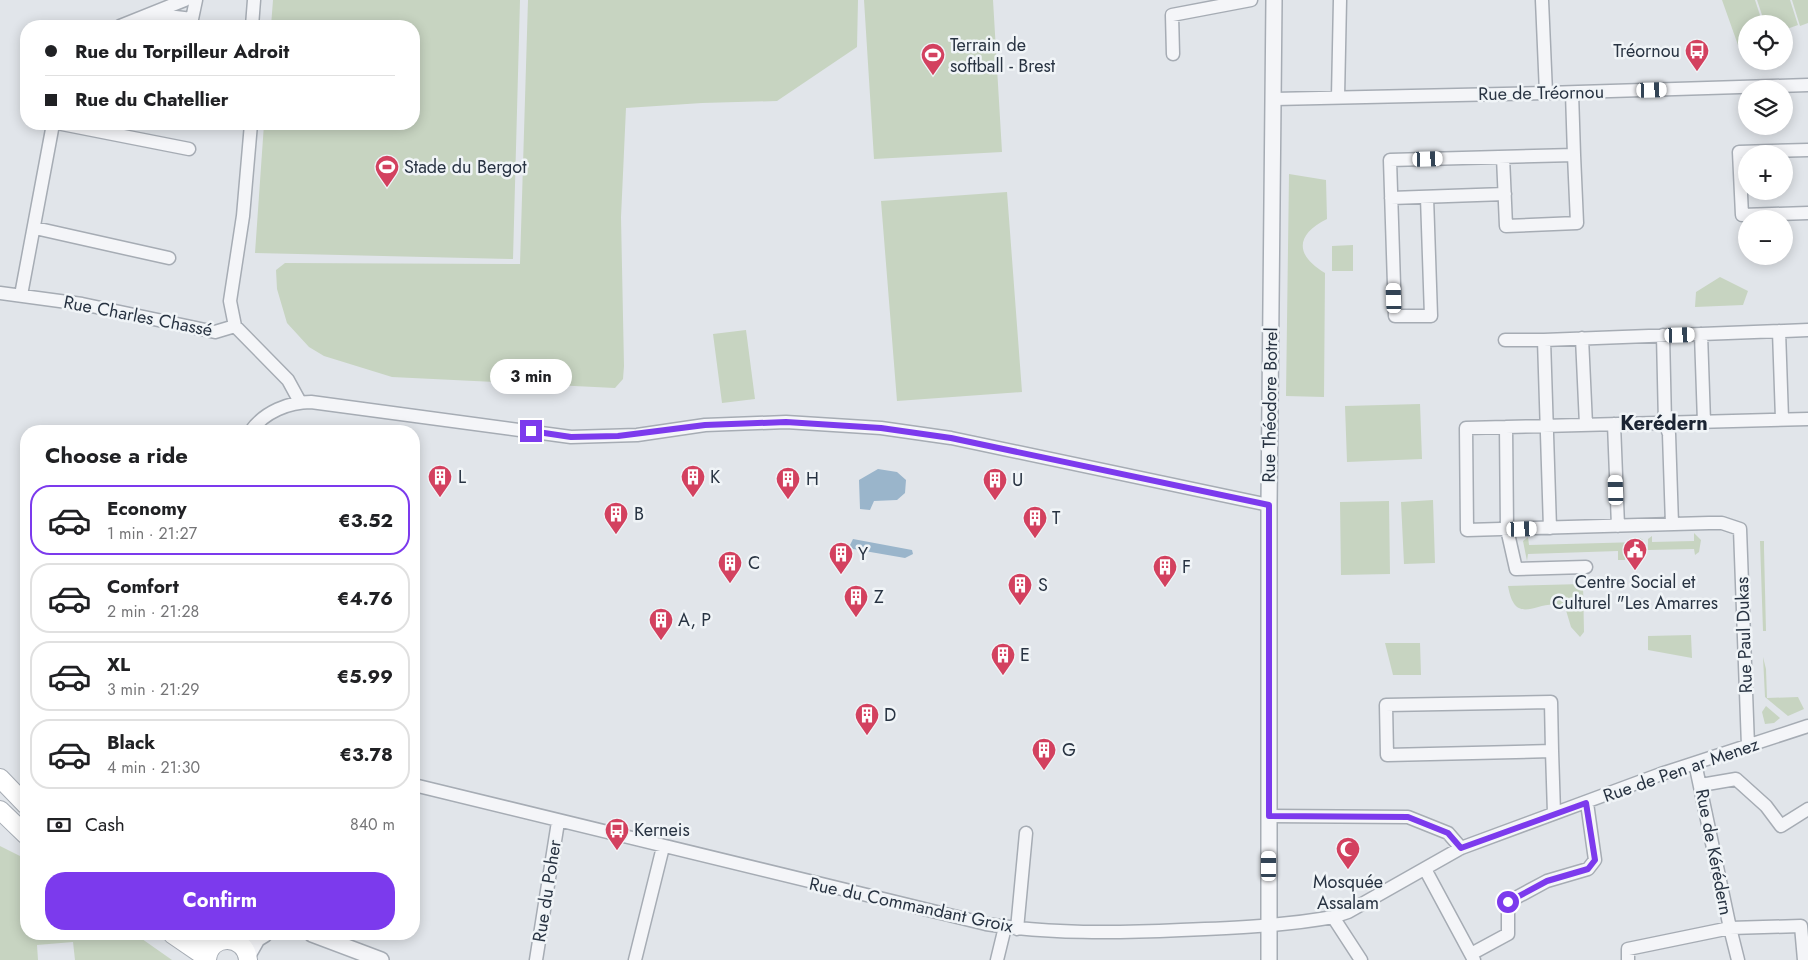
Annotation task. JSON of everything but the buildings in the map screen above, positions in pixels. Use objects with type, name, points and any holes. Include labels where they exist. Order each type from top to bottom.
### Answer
[{"type":"main road","points":[[0,778],[20,799]]},
{"type":"main road","points":[[0,810],[20,829]]},
{"type":"main road","points":[[180,940],[207,959],[210,948],[223,940]]},
{"type":"main road","points":[[231,940],[240,944],[248,958]]},
{"type":"street","points":[[136,20],[184,0]]},
{"type":"street","points":[[151,14],[192,19],[196,0]]},
{"type":"street","points":[[252,20],[254,0]]},
{"type":"street","points":[[1173,54],[1172,16],[1211,4],[1251,0]]},
{"type":"street","name":"Rue Théodore Botrel","points":[[1269,960],[1269,505],[1274,0]]},
{"type":"street","points":[[1338,97],[1339,0]]},
{"type":"street","points":[[1542,0],[1546,94]]},
{"type":"street","name":"Rue de Tréornou","points":[[1274,99],[1546,94],[1808,85]]},
{"type":"street","points":[[1503,157],[1506,226],[1577,223],[1572,93]]},
{"type":"street","points":[[21,295],[52,130]]},
{"type":"street","points":[[92,130],[189,149]]},
{"type":"street","points":[[235,326],[230,301],[241,231],[250,130]]},
{"type":"street","points":[[1808,150],[1740,152],[1742,215],[1808,213]]},
{"type":"street","points":[[1428,197],[1431,316],[1395,316],[1390,160],[1574,155]]},
{"type":"street","points":[[1391,198],[1505,194]]},
{"type":"street","points":[[35,228],[169,258]]},
{"type":"street","name":"Rue Charles Chassé","points":[[0,293],[82,304],[215,332],[235,326],[288,380],[300,402]]},
{"type":"street","points":[[1505,340],[1808,330]]},
{"type":"street","points":[[1779,331],[1782,420]]},
{"type":"street","points":[[1701,334],[1704,422]]},
{"type":"street","points":[[1663,336],[1665,423],[1669,434],[1672,524],[1468,530],[1466,428],[1614,424],[1665,423],[1782,420],[1808,419]]},
{"type":"street","points":[[1582,338],[1586,425]]},
{"type":"street","points":[[1544,340],[1550,528]]},
{"type":"street","points":[[256,425],[288,404],[300,402],[495,425],[571,437],[637,435],[705,425],[736,423],[793,422],[881,428],[951,438],[1269,505]]},
{"type":"street","points":[[1614,424],[1618,526]]},
{"type":"street","points":[[1506,427],[1508,529],[1516,569],[1586,568]]},
{"type":"street","name":"Rue Paul Dukas","points":[[1672,524],[1722,523],[1740,529],[1748,746]]},
{"type":"street","points":[[1552,751],[1387,754],[1386,705],[1551,702],[1554,813]]},
{"type":"street","name":"Rue de Pen ar Menez","points":[[1461,848],[1696,763],[1808,726]]},
{"type":"street","name":"Rue de Kérédern","points":[[1628,955],[1730,928],[1696,763]]},
{"type":"street","points":[[1701,785],[1736,779],[1766,806],[1781,826],[1808,809]]},
{"type":"street","name":"Rue du Commandant Groix","points":[[420,787],[957,919],[1011,928],[1128,932],[1269,925],[1333,917],[1348,912],[1461,848]]},
{"type":"street","points":[[1425,869],[1473,957],[1508,934],[1508,902],[1547,881],[1588,869],[1595,860],[1586,803]]},
{"type":"street","points":[[1269,816],[1408,817],[1448,833],[1461,848]]},
{"type":"street","name":"Rue du Poher","points":[[536,960],[558,822]]},
{"type":"street","points":[[997,960],[1011,928],[1026,833]]},
{"type":"street","points":[[635,960],[663,847]]},
{"type":"street","points":[[1333,917],[1361,960]]},
{"type":"street","points":[[1736,959],[1730,928],[1801,926],[1804,960]]},
{"type":"street","points":[[248,958],[257,940]]},
{"type":"street","points":[[328,940],[381,960]]},
{"type":"green space","name":"Stade du Bergot","points":[[273,0],[520,0],[513,259],[255,253],[264,130],[420,130],[420,20],[271,20]]},
{"type":"green space","points":[[528,0],[858,0],[857,47],[777,101],[626,108],[621,217],[624,366],[623,379],[615,388],[392,377],[324,356],[309,347],[287,323],[277,289],[276,270],[285,263],[520,264]]},
{"type":"green space","name":"Terrain de softball - Brest","points":[[864,0],[993,0],[1002,152],[874,159]]},
{"type":"green space","points":[[1722,0],[1755,0],[1760,15],[1738,15],[1738,45]]},
{"type":"green space","points":[[1757,0],[1790,0],[1798,25],[1793,27],[1793,15],[1762,15]]},
{"type":"green space","points":[[1792,0],[1808,0],[1808,23],[1800,26]]},
{"type":"green space","points":[[1289,174],[1326,180],[1327,219],[1316,225],[1309,232],[1304,238],[1303,245],[1308,259],[1325,273],[1324,397],[1286,396]]},
{"type":"green space","points":[[1007,192],[1022,392],[897,401],[881,201]]},
{"type":"green space","points":[[1353,245],[1353,271],[1332,271],[1332,246]]},
{"type":"green space","points":[[1720,277],[1748,291],[1743,305],[1695,307],[1696,292]]},
{"type":"green space","points":[[746,330],[755,399],[722,403],[713,334]]},
{"type":"green space","points":[[1420,404],[1422,459],[1347,462],[1345,406]]},
{"type":"green space","points":[[1433,500],[1435,563],[1404,564],[1401,502]]},
{"type":"green space","points":[[1389,501],[1390,574],[1341,575],[1340,502]]},
{"type":"green space","points":[[1694,533],[1701,540],[1699,552],[1695,555],[1694,549],[1648,550],[1648,539],[1652,536],[1652,542],[1694,541]]},
{"type":"green space","points":[[1528,537],[1529,545],[1640,542],[1640,538],[1643,540],[1643,550],[1625,551],[1625,560],[1618,560],[1618,551],[1528,554],[1527,561],[1523,541]]},
{"type":"green space","points":[[1760,541],[1764,541],[1766,631],[1763,631]]},
{"type":"green space","points":[[1583,584],[1584,632],[1580,637],[1571,627],[1565,607],[1556,604],[1530,609],[1517,607],[1508,586]]},
{"type":"green space","points":[[1691,635],[1692,658],[1648,650],[1648,636]]},
{"type":"green space","points":[[1385,643],[1420,643],[1421,675],[1393,675]]},
{"type":"green space","points":[[1763,657],[1766,669],[1767,698],[1798,697],[1804,709],[1788,716],[1765,697]]},
{"type":"green space","points":[[1766,706],[1780,718],[1774,723],[1765,724],[1762,712]]},
{"type":"green space","points":[[0,846],[20,856],[20,940],[144,940],[172,960],[75,960],[73,942],[37,945],[38,960],[0,960]]},
{"type":"water","points":[[878,469],[897,472],[906,480],[905,493],[897,500],[874,501],[870,510],[860,509],[859,480]]},
{"type":"water","points":[[853,539],[912,550],[913,554],[905,558],[853,549],[850,545]]},
{"type":"place","name":"Tréornou","points":[[1697,72]]},
{"type":"place","name":"Terrain de softball - Brest","points":[[933,76]]},
{"type":"place","name":"Stade du Bergot","points":[[387,188]]},
{"type":"place","name":"L","points":[[440,498]]},
{"type":"place","name":"K","points":[[693,498]]},
{"type":"place","name":"H","points":[[788,500]]},
{"type":"place","name":"U","points":[[995,501]]},
{"type":"place","name":"B","points":[[616,535]]},
{"type":"place","name":"T","points":[[1035,539]]},
{"type":"place","name":"Centre Social et Culturel \"Les Amarres","points":[[1635,571]]},
{"type":"place","name":"Y","points":[[841,575]]},
{"type":"place","name":"C","points":[[730,584]]},
{"type":"place","name":"F","points":[[1165,588]]},
{"type":"place","name":"S","points":[[1020,606]]},
{"type":"place","name":"Z","points":[[856,618]]},
{"type":"place","name":"A, P","points":[[661,641]]},
{"type":"place","name":"E","points":[[1003,676]]},
{"type":"place","name":"D","points":[[867,736]]},
{"type":"place","name":"G","points":[[1044,771]]},
{"type":"place","name":"Kerneis","points":[[617,851]]},
{"type":"place","name":"Mosquée Assalam","points":[[1348,870]]},
{"type":"district","name":"Kerédern","points":[[1664,423]]},
{"type":"route","points":[[531,431],[571,437],[618,436],[705,425],[786,422],[854,425],[905,430],[1269,505],[1269,816],[1408,817],[1430,824],[1448,833],[1461,848],[1586,803],[1595,860],[1588,869],[1547,881],[1508,902]]}]
